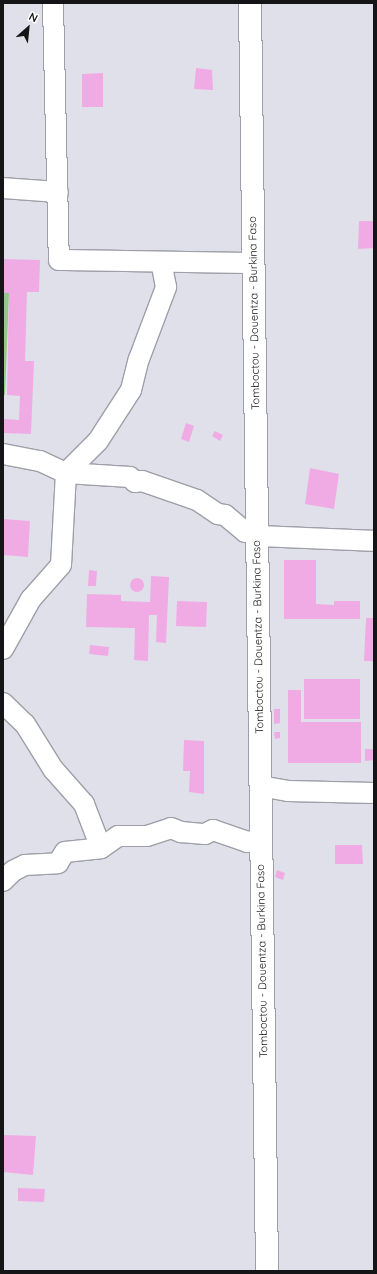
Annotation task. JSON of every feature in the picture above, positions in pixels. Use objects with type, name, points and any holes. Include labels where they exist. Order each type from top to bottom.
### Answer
[{"type":"main road","name":"Tomboctou - Douentza - Burkina Faso","points":[[250,3],[267,1271]]},
{"type":"street","points":[[54,3],[59,260],[254,264]]},
{"type":"street","points":[[3,188],[58,192]]},
{"type":"street","points":[[3,649],[31,599],[61,565],[66,473],[98,441],[131,390],[139,360],[166,287],[161,262]]},
{"type":"street","points":[[3,454],[40,460],[66,473],[130,477],[135,482],[142,481],[193,498],[218,514],[225,515],[245,532],[256,531],[374,541]]},
{"type":"street","points":[[3,703],[25,724],[53,769],[84,804],[100,848]]},
{"type":"street","points":[[260,786],[288,791],[374,793]]},
{"type":"street","points":[[3,881],[13,871],[25,865],[58,863],[65,852],[100,848],[118,836],[147,836],[172,828],[181,832],[204,834],[213,830],[247,842],[261,840]]},
{"type":"green space","points":[[3,293],[9,293],[5,395],[3,395]]},
{"type":"building","points":[[196,68],[212,70],[213,90],[194,89]]},
{"type":"building","points":[[103,73],[103,107],[82,107],[82,74]]},
{"type":"building","points":[[359,221],[374,221],[374,248],[358,249]]},
{"type":"building","points":[[3,259],[40,260],[39,292],[27,292],[25,361],[34,361],[31,434],[3,433],[3,419],[19,420],[20,396],[7,395],[9,293],[3,293]]},
{"type":"building","points":[[186,423],[194,426],[189,442],[181,439]]},
{"type":"building","points":[[215,431],[223,435],[220,441],[212,436]]},
{"type":"building","points":[[310,468],[339,474],[334,509],[305,504]]},
{"type":"building","points":[[3,519],[30,521],[28,557],[3,555]]},
{"type":"building","points":[[284,560],[316,560],[316,604],[334,605],[334,601],[360,601],[360,619],[284,619]]},
{"type":"building","points":[[89,570],[97,571],[96,586],[88,586]]},
{"type":"building","points":[[151,576],[169,577],[166,643],[156,642],[157,615],[149,615],[148,661],[134,660],[135,628],[86,627],[87,594],[121,595],[121,601],[150,602]]},
{"type":"building","points":[[134,578],[140,578],[144,582],[144,588],[140,592],[134,592],[130,588],[130,582]]},
{"type":"building","points":[[177,601],[207,602],[206,627],[176,626]]},
{"type":"building","points":[[366,618],[374,618],[374,661],[364,661]]},
{"type":"building","points":[[90,645],[109,647],[108,656],[89,654]]},
{"type":"building","points":[[304,679],[360,679],[360,719],[304,719]]},
{"type":"building","points":[[288,690],[301,690],[301,722],[361,722],[361,763],[288,763]]},
{"type":"building","points":[[274,709],[280,709],[280,723],[274,724]]},
{"type":"building","points":[[274,732],[280,732],[280,738],[275,739]]},
{"type":"building","points":[[184,740],[204,741],[204,794],[189,792],[190,771],[183,771]]},
{"type":"building","points":[[365,749],[374,749],[374,760],[365,761]]},
{"type":"building","points":[[335,845],[362,845],[363,864],[335,864]]},
{"type":"building","points":[[277,870],[285,873],[283,880],[275,877]]},
{"type":"building","points":[[3,1135],[36,1136],[33,1175],[3,1172]]},
{"type":"building","points":[[18,1188],[45,1189],[44,1202],[18,1201]]}]
